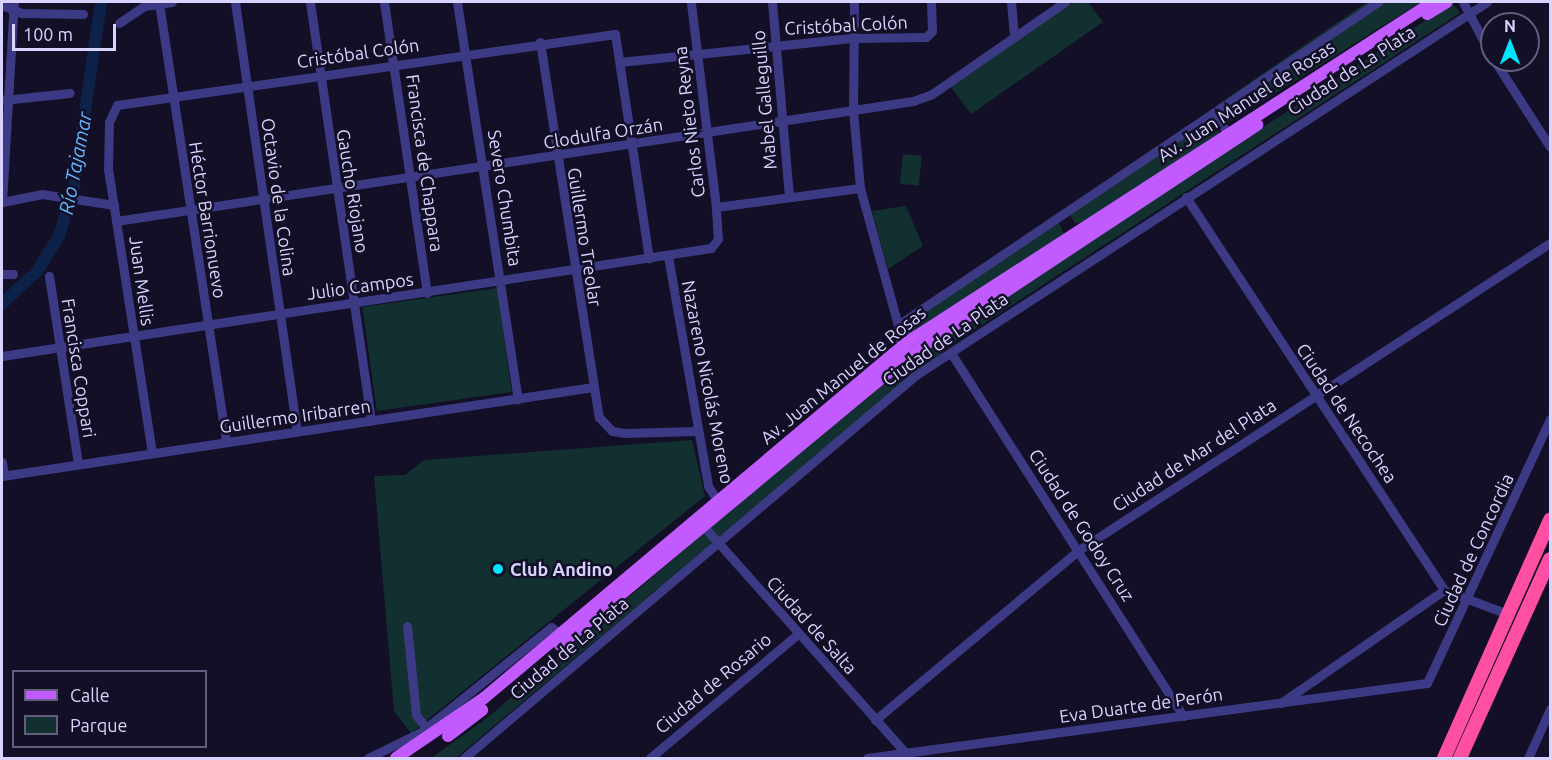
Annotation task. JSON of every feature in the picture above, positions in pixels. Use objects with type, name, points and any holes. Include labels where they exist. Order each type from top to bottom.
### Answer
[{"type":"highway","points":[[1444,759],[1551,520]]},
{"type":"highway","points":[[1460,759],[1551,559]]},
{"type":"main road","name":"Av. Juan Manuel de Rosas","points":[[411,759],[463,725],[721,505],[901,347],[1433,2]]},
{"type":"main road","name":"Av. Juan Manuel de Rosas","points":[[721,505],[908,356],[1447,2]]},
{"type":"main road","name":"Av. Juan Manuel de Rosas","points":[[396,759],[561,634],[700,523]]},
{"type":"street","points":[[119,23],[136,10],[159,3],[172,2]]},
{"type":"street","name":"Octavio de la Colina","points":[[235,2],[297,432]]},
{"type":"street","name":"Gaucho Riojano","points":[[310,2],[371,421]]},
{"type":"street","name":"Francisca de Chappara","points":[[384,2],[427,293]]},
{"type":"street","name":"Severo Chumbita","points":[[457,2],[518,399]]},
{"type":"street","name":"Carlos Nieto Reyna","points":[[691,2],[718,238]]},
{"type":"street","name":"Mabel Galleguillo","points":[[772,2],[789,196]]},
{"type":"street","points":[[854,2],[854,111],[860,188],[898,325],[901,347]]},
{"type":"street","name":"Cristóbal Colón","points":[[110,113],[117,105],[173,96],[540,42],[615,34],[620,62],[854,38],[932,36],[931,2]]},
{"type":"street","points":[[1011,2],[1014,37]]},
{"type":"street","name":"Clodulfa Orzán","points":[[116,220],[484,169],[854,111],[923,98],[1065,2]]},
{"type":"street","points":[[898,325],[1378,2]]},
{"type":"street","points":[[1463,2],[1465,15],[1480,39]]},
{"type":"street","name":"Ciudad de La Plata","points":[[464,759],[916,375],[1487,2]]},
{"type":"street","name":"Héctor Barrionuevo","points":[[159,3],[226,442]]},
{"type":"street","points":[[2,5],[83,14]]},
{"type":"street","points":[[13,6],[5,100],[2,202],[30,194],[60,195],[114,205]]},
{"type":"street","name":"Guillermo Treolar","points":[[540,42],[556,158],[599,417],[612,431],[697,431]]},
{"type":"street","points":[[620,62],[649,258]]},
{"type":"street","points":[[1502,72],[1551,147]]},
{"type":"street","points":[[5,100],[70,93]]},
{"type":"street","name":"Juan Mellis","points":[[110,113],[114,205],[152,453]]},
{"type":"street","points":[[1213,113],[1229,134]]},
{"type":"street","points":[[716,207],[860,188]]},
{"type":"street","name":"Ciudad de Necochea","points":[[1186,197],[1444,590]]},
{"type":"street","name":"Julio Campos","points":[[2,356],[668,256],[711,248],[718,238]]},
{"type":"street","name":"Ciudad de Mar del Plata","points":[[875,720],[1079,550],[1551,243]]},
{"type":"street","name":"Nazareno Nicolás Moreno","points":[[668,256],[697,431],[721,505]]},
{"type":"street","points":[[2,274],[13,274]]},
{"type":"street","name":"Francisca Coppari","points":[[49,276],[78,464]]},
{"type":"street","points":[[898,325],[916,336]]},
{"type":"street","name":"Ciudad de Godoy Cruz","points":[[951,353],[1183,716]]},
{"type":"street","name":"Guillermo Iribarren","points":[[3,476],[593,387]]},
{"type":"street","name":"Ciudad de Concordia","points":[[1418,686],[1433,679],[1551,419]]},
{"type":"street","points":[[2,462],[3,476]]},
{"type":"street","name":"Ciudad de Salta","points":[[700,523],[905,752]]},
{"type":"street","points":[[1279,704],[1444,590],[1508,614]]},
{"type":"street","points":[[368,759],[430,732],[416,715],[406,626]]},
{"type":"street","name":"Ciudad de Rosario","points":[[650,759],[798,634]]},
{"type":"street","name":"Eva Duarte de Perón","points":[[867,759],[905,752],[1418,686]]},
{"type":"street","points":[[1528,759],[1551,709]]},
{"type":"green space","points":[[1074,2],[1088,2],[1103,22],[971,114],[950,86]]},
{"type":"green space","points":[[1367,2],[1421,2],[1228,123],[1217,105]]},
{"type":"green space","points":[[1452,3],[1460,13],[954,343],[719,537],[709,527],[919,354]]},
{"type":"green space","points":[[1208,112],[1219,133],[1084,223],[1075,223],[1066,209]]},
{"type":"green space","points":[[903,154],[922,156],[919,186],[900,184]]},
{"type":"green space","points":[[906,206],[923,246],[888,269],[872,211]]},
{"type":"green space","points":[[1056,216],[1064,234],[916,332],[909,330],[905,320]]},
{"type":"green space","points":[[497,288],[512,392],[377,411],[362,307]]},
{"type":"green space","name":"Club Andino","points":[[692,440],[705,496],[411,733],[394,711],[374,476],[405,475],[424,460]]},
{"type":"green space","points":[[704,533],[713,542],[456,758],[431,758],[487,718]]},
{"type":"waterway","name":"Río Tajamar","points":[[2,304],[37,271],[59,236],[74,187],[101,2]]},
{"type":"place","name":"Club Andino","points":[[498,569]]}]
